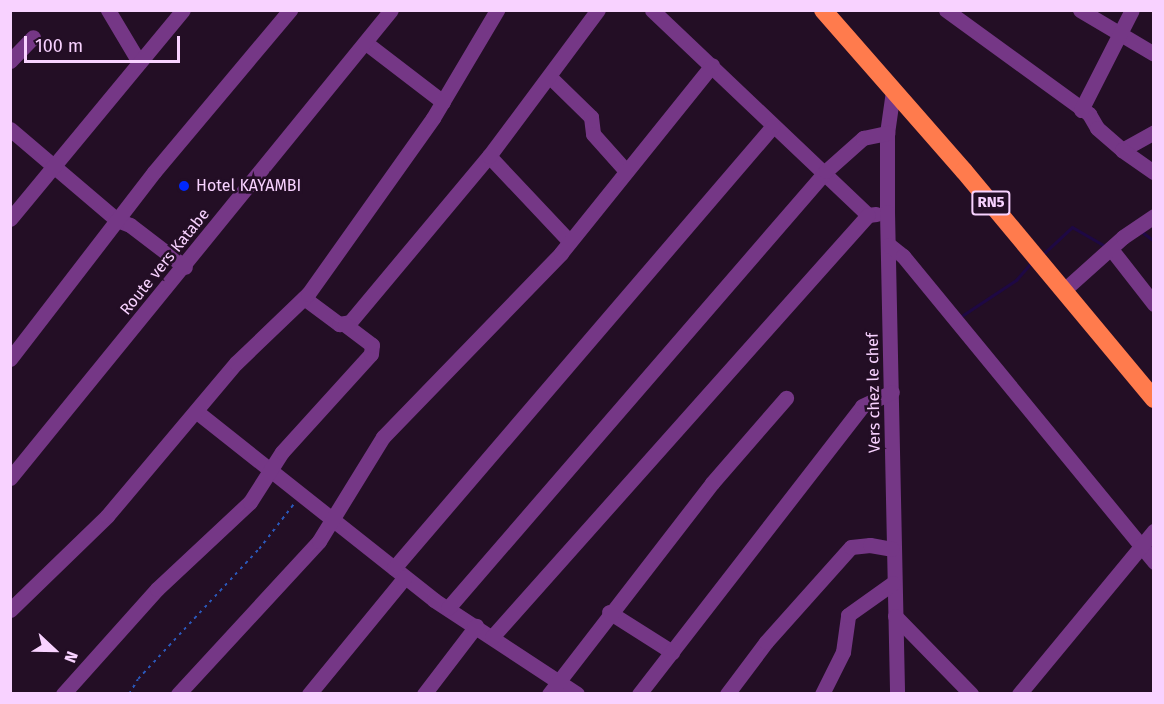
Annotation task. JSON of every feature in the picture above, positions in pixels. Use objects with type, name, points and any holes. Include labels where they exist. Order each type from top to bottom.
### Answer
[{"type":"highway","name":"RN5","points":[[823,10],[1152,395]]},
{"type":"street","points":[[108,10],[139,63]]},
{"type":"street","points":[[10,219],[53,164],[183,10]]},
{"type":"street","points":[[10,359],[117,220],[290,10]]},
{"type":"street","name":"Route vers Katabe","points":[[10,478],[185,267],[391,10]]},
{"type":"street","points":[[345,325],[489,156],[551,78],[598,10]]},
{"type":"street","points":[[651,10],[712,65],[773,126],[826,171],[868,214]]},
{"type":"street","points":[[946,10],[1081,110],[1122,150],[1154,172]]},
{"type":"street","points":[[1080,10],[1119,36],[1154,54]]},
{"type":"street","points":[[1081,110],[1132,10]]},
{"type":"street","points":[[10,610],[107,516],[236,363],[304,298],[443,102],[491,13]]},
{"type":"street","points":[[10,61],[33,37]]},
{"type":"street","points":[[366,43],[443,102]]},
{"type":"street","points":[[178,693],[275,592],[331,522],[383,438],[569,241],[712,65]]},
{"type":"street","points":[[551,78],[591,117],[593,134],[626,171]]},
{"type":"street","name":"Vers chez le chef","points":[[893,92],[887,133],[887,212],[892,392],[892,583],[897,693]]},
{"type":"street","points":[[309,693],[399,572],[773,126]]},
{"type":"street","points":[[10,129],[117,220],[130,225],[185,267]]},
{"type":"street","points":[[1122,150],[1154,132]]},
{"type":"street","points":[[448,608],[826,171],[863,138],[887,133]]},
{"type":"street","points":[[489,156],[569,241]]},
{"type":"street","points":[[492,637],[868,214],[887,212]]},
{"type":"street","points":[[1064,290],[1111,249],[1154,216]]},
{"type":"street","points":[[889,245],[903,256],[1154,562]]},
{"type":"street","points":[[1111,249],[1154,304]]},
{"type":"street","points":[[63,693],[118,637],[149,597],[250,502],[268,472],[371,354],[372,345],[304,298]]},
{"type":"street","points":[[639,693],[862,406],[892,392]]},
{"type":"street","points":[[554,687],[609,612],[786,398]]},
{"type":"street","points":[[197,412],[331,522],[448,608],[492,637],[554,687],[577,693]]},
{"type":"street","points":[[1018,693],[1154,531]]},
{"type":"street","points":[[726,693],[766,642],[851,548],[870,545],[892,549]]},
{"type":"street","points":[[822,693],[843,652],[848,615],[892,583]]},
{"type":"street","points":[[609,612],[672,652]]},
{"type":"street","points":[[895,616],[971,693]]},
{"type":"street","points":[[424,693],[476,626]]},
{"type":"path","points":[[129,693],[138,679],[259,549],[299,496]]},
{"type":"waterway","points":[[1042,255],[1072,227],[1103,245]]},
{"type":"waterway","points":[[1142,232],[1154,241]]},
{"type":"waterway","points":[[963,315],[1016,280],[1031,263]]},
{"type":"place","name":"Hotel KAYAMBI","points":[[184,186]]}]
